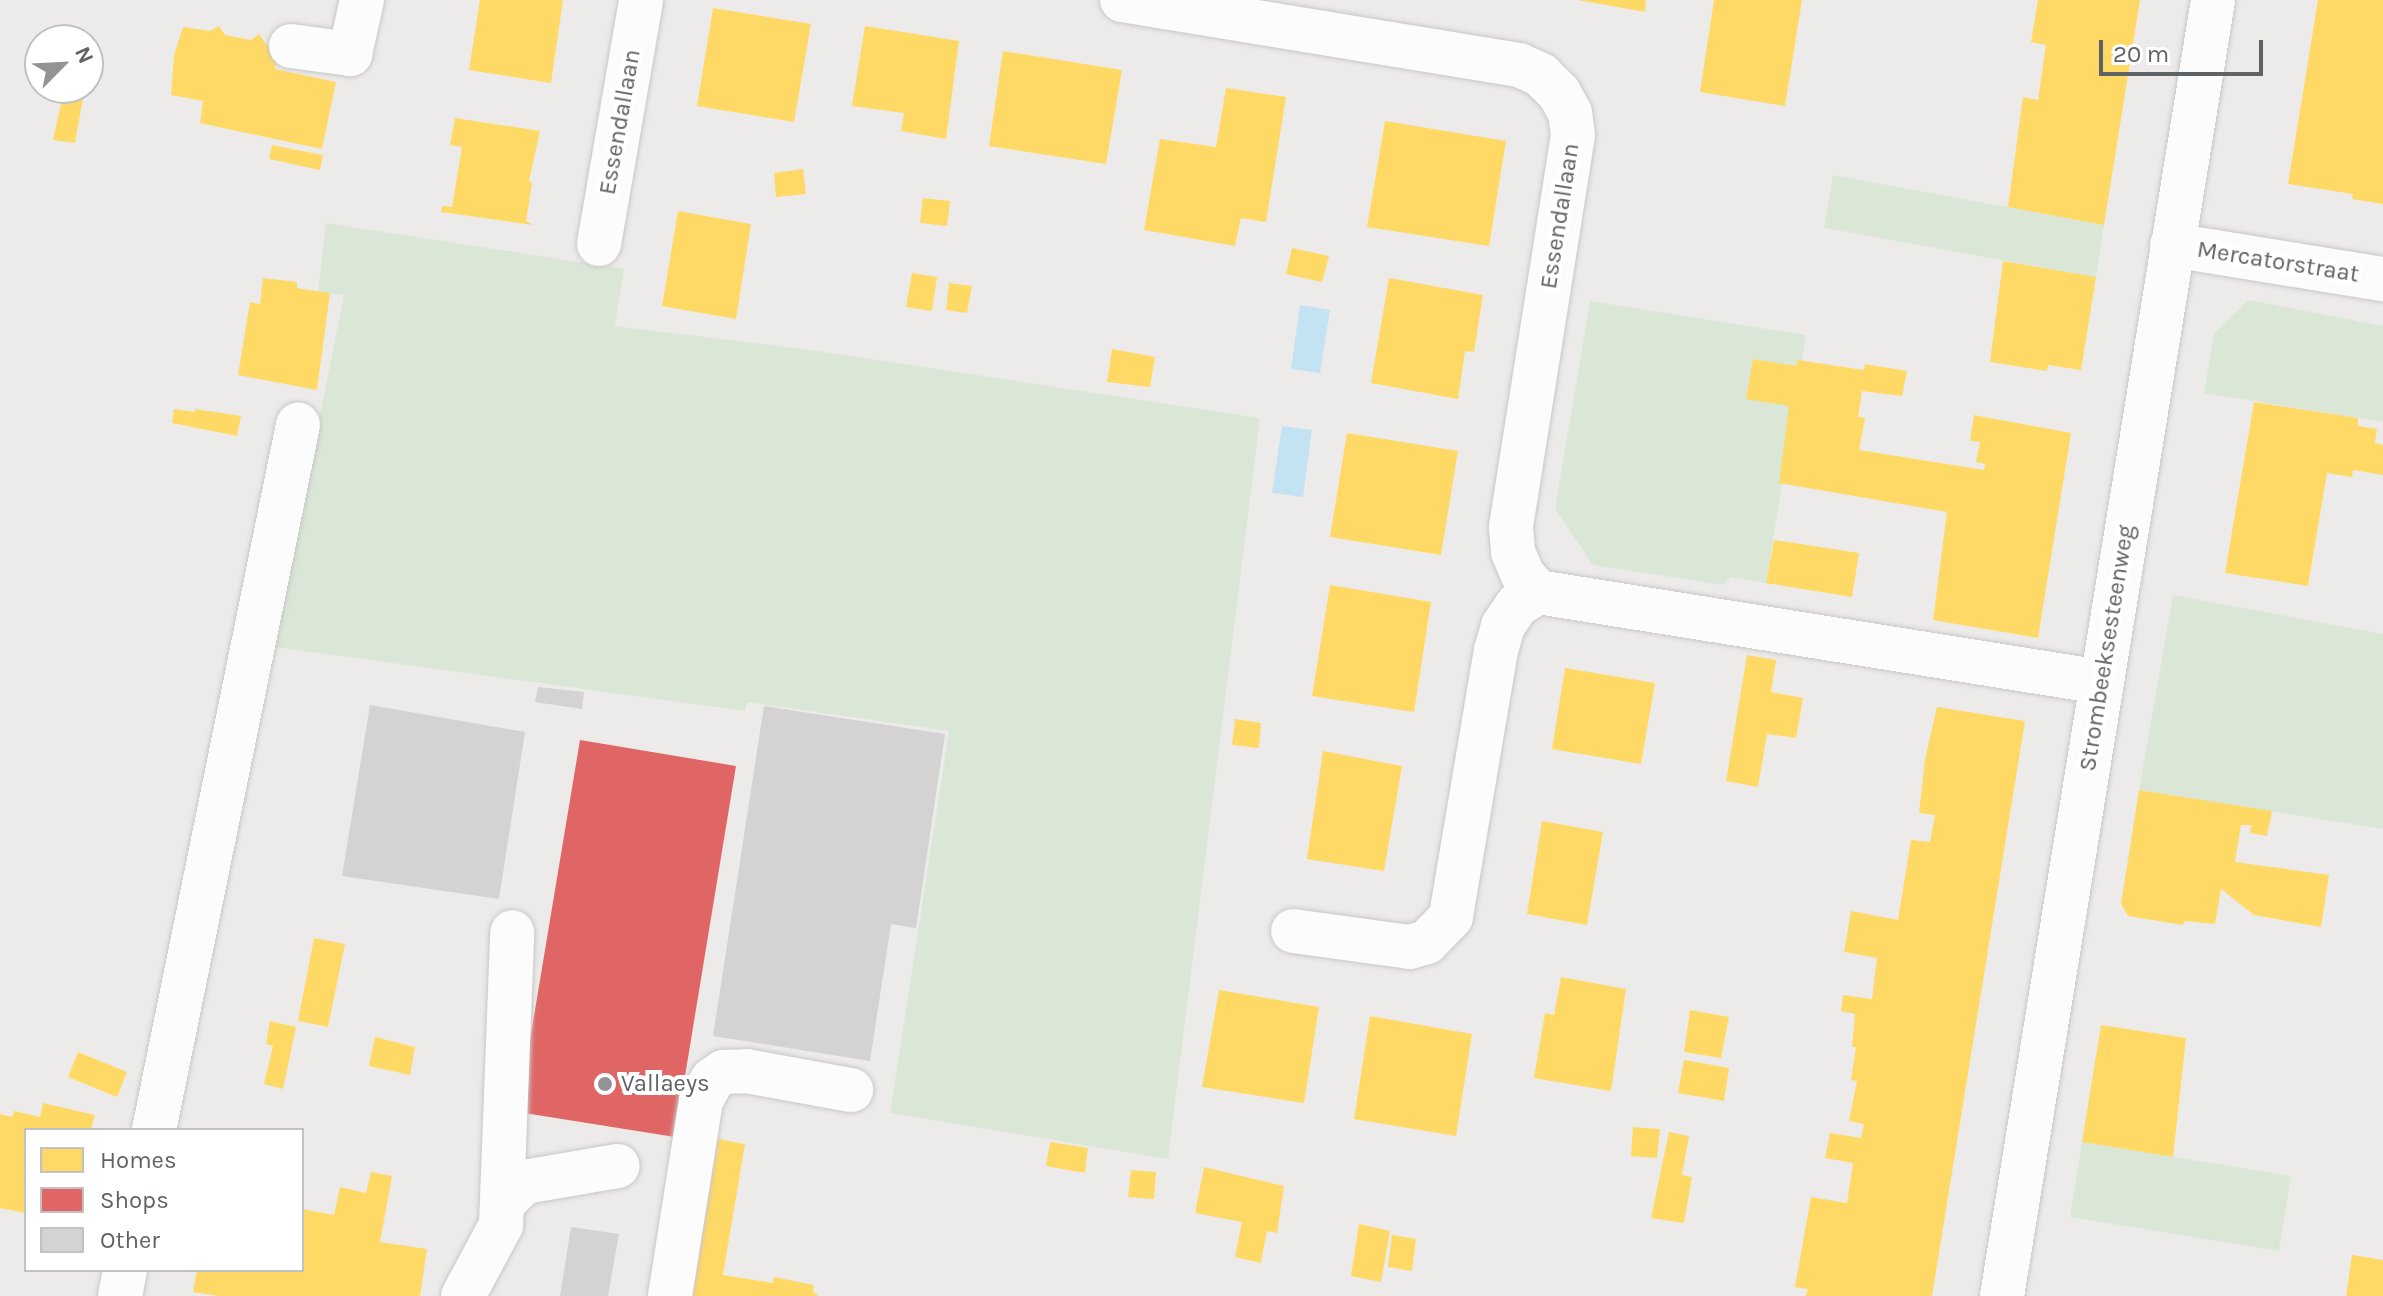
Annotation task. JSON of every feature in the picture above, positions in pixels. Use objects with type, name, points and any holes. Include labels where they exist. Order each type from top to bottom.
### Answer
[{"type":"street","points":[[291,46],[350,54],[362,0]]},
{"type":"street","name":"Essendallaan","points":[[599,244],[641,0]]},
{"type":"street","name":"Essendallaan","points":[[1122,0],[1519,65],[1541,75],[1559,93],[1570,113],[1573,135],[1511,527],[1513,552],[1523,575],[1538,592]]},
{"type":"street","name":"Strombeeksesteenweg","points":[[2002,1296],[2213,0]]},
{"type":"street","name":"Mercatorstraat","points":[[2172,245],[2383,279]]},
{"type":"street","points":[[154,1128],[298,425]]},
{"type":"street","points":[[1293,931],[1410,947],[1427,942],[1441,932],[1451,917],[1455,900],[1496,650],[1503,626],[1517,605],[1538,592],[2101,682]]},
{"type":"street","points":[[463,1296],[499,1233],[512,932]]},
{"type":"street","points":[[670,1296],[701,1101],[712,1080],[735,1070],[851,1090]]},
{"type":"street","points":[[502,1204],[524,1182],[618,1166]]},
{"type":"street","points":[[120,1296],[125,1272]]},
{"type":"green space","points":[[1833,175],[2104,225],[2096,277],[1824,228]]},
{"type":"green space","points":[[326,223],[624,269],[615,326],[818,351],[1260,418],[1168,1159],[890,1113],[949,731],[747,702],[745,711],[274,647],[344,295],[318,291]]},
{"type":"green space","points":[[2249,300],[2383,326],[2383,422],[2204,393],[2214,333]]},
{"type":"green space","points":[[1590,301],[1806,335],[1766,583],[1731,577],[1723,585],[1593,565],[1555,509]]},
{"type":"green space","points":[[2173,595],[2383,634],[2383,829],[2139,790]]},
{"type":"green space","points":[[2082,1142],[2291,1176],[2279,1251],[2070,1217]]},
{"type":"water","points":[[1300,305],[1330,310],[1320,373],[1291,369]]},
{"type":"water","points":[[1282,426],[1312,430],[1303,497],[1272,493]]},
{"type":"building: Homes","points":[[480,0],[563,0],[551,83],[469,70]]},
{"type":"building: Homes","points":[[1578,0],[1646,0],[1645,12]]},
{"type":"building: Homes","points":[[1714,0],[1802,0],[1785,106],[1700,92]]},
{"type":"building: Homes","points":[[2038,0],[2140,0],[2104,225],[2008,207],[2023,97],[2038,100],[2046,45],[2031,42]]},
{"type":"building: Homes","points":[[2318,0],[2383,0],[2383,204],[2352,199],[2353,194],[2288,184]]},
{"type":"building: Homes","points":[[713,8],[811,24],[794,122],[697,106]]},
{"type":"building: Homes","points":[[219,26],[225,35],[251,40],[259,34],[266,44],[279,46],[275,69],[336,82],[322,149],[200,123],[203,101],[171,95],[174,55],[183,27],[210,31]]},
{"type":"building: Homes","points":[[865,26],[959,41],[946,139],[901,131],[904,113],[852,106]]},
{"type":"building: Homes","points":[[1003,51],[1122,70],[1106,164],[989,146]]},
{"type":"building: Homes","points":[[1226,88],[1286,97],[1266,222],[1241,218],[1235,246],[1144,230],[1160,139],[1216,147]]},
{"type":"building: Homes","points":[[61,104],[82,104],[75,143],[53,140]]},
{"type":"building: Homes","points":[[455,118],[540,131],[529,181],[532,183],[526,221],[533,225],[441,212],[442,206],[452,207],[462,147],[450,145]]},
{"type":"building: Homes","points":[[1385,121],[1506,141],[1489,246],[1367,227]]},
{"type":"building: Homes","points":[[272,145],[323,155],[320,170],[269,159]]},
{"type":"building: Homes","points":[[803,169],[806,194],[776,197],[774,173]]},
{"type":"building: Homes","points":[[923,198],[950,201],[947,226],[920,223]]},
{"type":"building: Homes","points":[[678,211],[751,224],[736,319],[662,306]]},
{"type":"building: Homes","points":[[1292,248],[1329,256],[1322,282],[1286,274]]},
{"type":"building: Homes","points":[[2003,261],[2096,277],[2081,370],[2048,365],[2047,371],[1990,362]]},
{"type":"building: Homes","points":[[912,273],[937,277],[932,311],[906,307]]},
{"type":"building: Homes","points":[[263,278],[297,282],[297,288],[330,293],[317,390],[238,375],[250,302],[260,304]]},
{"type":"building: Homes","points":[[1389,278],[1483,295],[1474,352],[1465,351],[1458,399],[1371,383]]},
{"type":"building: Homes","points":[[949,283],[972,286],[967,313],[946,310]]},
{"type":"building: Homes","points":[[1112,349],[1155,357],[1150,387],[1107,382]]},
{"type":"building: Homes","points":[[1753,359],[1796,366],[1797,360],[1864,370],[1865,364],[1907,371],[1902,396],[1862,391],[1858,417],[1865,418],[1859,450],[1984,470],[1985,464],[1976,462],[1980,442],[1970,441],[1974,415],[2071,433],[2038,638],[1933,620],[1947,512],[1779,483],[1789,406],[1746,399]]},
{"type":"building: Homes","points":[[2254,402],[2358,418],[2358,426],[2377,429],[2375,443],[2383,445],[2383,475],[2353,470],[2352,477],[2327,473],[2308,586],[2225,573]]},
{"type":"building: Homes","points":[[174,409],[241,416],[237,436],[172,423]]},
{"type":"building: Homes","points":[[1347,433],[1458,451],[1441,555],[1330,537]]},
{"type":"building: Homes","points":[[1774,540],[1859,553],[1852,597],[1766,583]]},
{"type":"building: Homes","points":[[1330,585],[1431,602],[1414,712],[1312,696]]},
{"type":"building: Homes","points":[[1747,655],[1776,660],[1771,692],[1803,698],[1796,738],[1767,734],[1758,787],[1726,781]]},
{"type":"building: Homes","points":[[1565,668],[1655,683],[1641,764],[1552,749]]},
{"type":"building: Homes","points":[[1937,707],[2025,721],[1932,1296],[1806,1296],[1808,1289],[1795,1287],[1811,1197],[1847,1203],[1853,1163],[1825,1158],[1830,1133],[1861,1138],[1864,1124],[1849,1121],[1857,1081],[1851,1080],[1856,1047],[1852,1047],[1855,1014],[1841,1011],[1843,995],[1872,999],[1877,958],[1844,952],[1851,911],[1898,920],[1911,840],[1930,842],[1935,815],[1919,813],[1925,759]]},
{"type":"building: Homes","points":[[1235,719],[1261,723],[1259,748],[1232,745]]},
{"type":"building: Homes","points":[[1323,751],[1402,766],[1384,871],[1307,859]]},
{"type":"building: Homes","points":[[2139,790],[2272,811],[2267,836],[2250,833],[2251,825],[2241,825],[2235,862],[2329,875],[2321,927],[2254,915],[2221,889],[2215,924],[2184,921],[2183,925],[2128,916],[2121,904]]},
{"type":"building: Homes","points":[[1542,821],[1603,832],[1587,925],[1527,914]]},
{"type":"building: Homes","points":[[314,938],[345,944],[328,1027],[298,1021]]},
{"type":"building: Homes","points":[[1561,977],[1626,989],[1611,1091],[1534,1078],[1545,1013],[1554,1015]]},
{"type":"building: Homes","points":[[1219,990],[1319,1007],[1304,1103],[1202,1087]]},
{"type":"building: Homes","points":[[1690,1010],[1729,1017],[1721,1058],[1684,1052]]},
{"type":"building: Homes","points":[[1370,1016],[1472,1034],[1456,1136],[1354,1119]]},
{"type":"building: Homes","points":[[270,1021],[296,1027],[283,1089],[264,1084],[273,1046],[266,1044]]},
{"type":"building: Homes","points":[[2101,1025],[2186,1038],[2173,1157],[2082,1142]]},
{"type":"building: Homes","points":[[375,1037],[415,1047],[410,1075],[369,1066]]},
{"type":"building: Homes","points":[[78,1052],[127,1072],[117,1097],[68,1077]]},
{"type":"building: Homes","points":[[1684,1060],[1729,1068],[1724,1101],[1678,1093]]},
{"type":"building: Homes","points":[[43,1103],[95,1115],[92,1128],[24,1128],[24,1213],[0,1208],[0,1114],[12,1117],[14,1111],[40,1117]]},
{"type":"building: Homes","points":[[1633,1127],[1660,1129],[1657,1158],[1631,1156]]},
{"type":"building: Homes","points":[[1669,1132],[1689,1136],[1682,1175],[1692,1177],[1684,1223],[1651,1218]]},
{"type":"building: Homes","points":[[718,1139],[745,1144],[723,1275],[773,1283],[774,1277],[814,1285],[813,1291],[818,1296],[682,1296],[685,1278],[695,1280]]},
{"type":"building: Homes","points":[[1050,1142],[1088,1148],[1085,1173],[1046,1166]]},
{"type":"building: Homes","points":[[1204,1167],[1284,1186],[1277,1233],[1267,1231],[1261,1263],[1235,1257],[1242,1222],[1195,1213]]},
{"type":"building: Homes","points":[[1131,1170],[1156,1172],[1154,1199],[1128,1197]]},
{"type":"building: Homes","points":[[371,1172],[392,1176],[380,1242],[427,1249],[420,1296],[219,1296],[193,1292],[197,1272],[304,1272],[304,1209],[334,1215],[340,1187],[366,1193]]},
{"type":"building: Homes","points":[[1359,1224],[1390,1231],[1381,1282],[1351,1276]]},
{"type":"building: Homes","points":[[1392,1235],[1416,1239],[1412,1271],[1388,1267]]},
{"type":"building: Homes","points":[[2352,1255],[2383,1260],[2383,1296],[2346,1296]]},
{"type":"building: Shops","points":[[580,740],[736,766],[675,1137],[518,1112]]},
{"type":"building: Other","points":[[538,687],[584,692],[582,709],[535,702]]},
{"type":"building: Other","points":[[370,705],[525,732],[499,899],[342,876]]},
{"type":"building: Other","points":[[764,706],[945,734],[916,928],[891,924],[870,1061],[713,1036]]},
{"type":"building: Other","points":[[571,1227],[619,1234],[608,1296],[560,1296]]},
{"type":"place","name":"Vallaeys","points":[[605,1084]]}]
